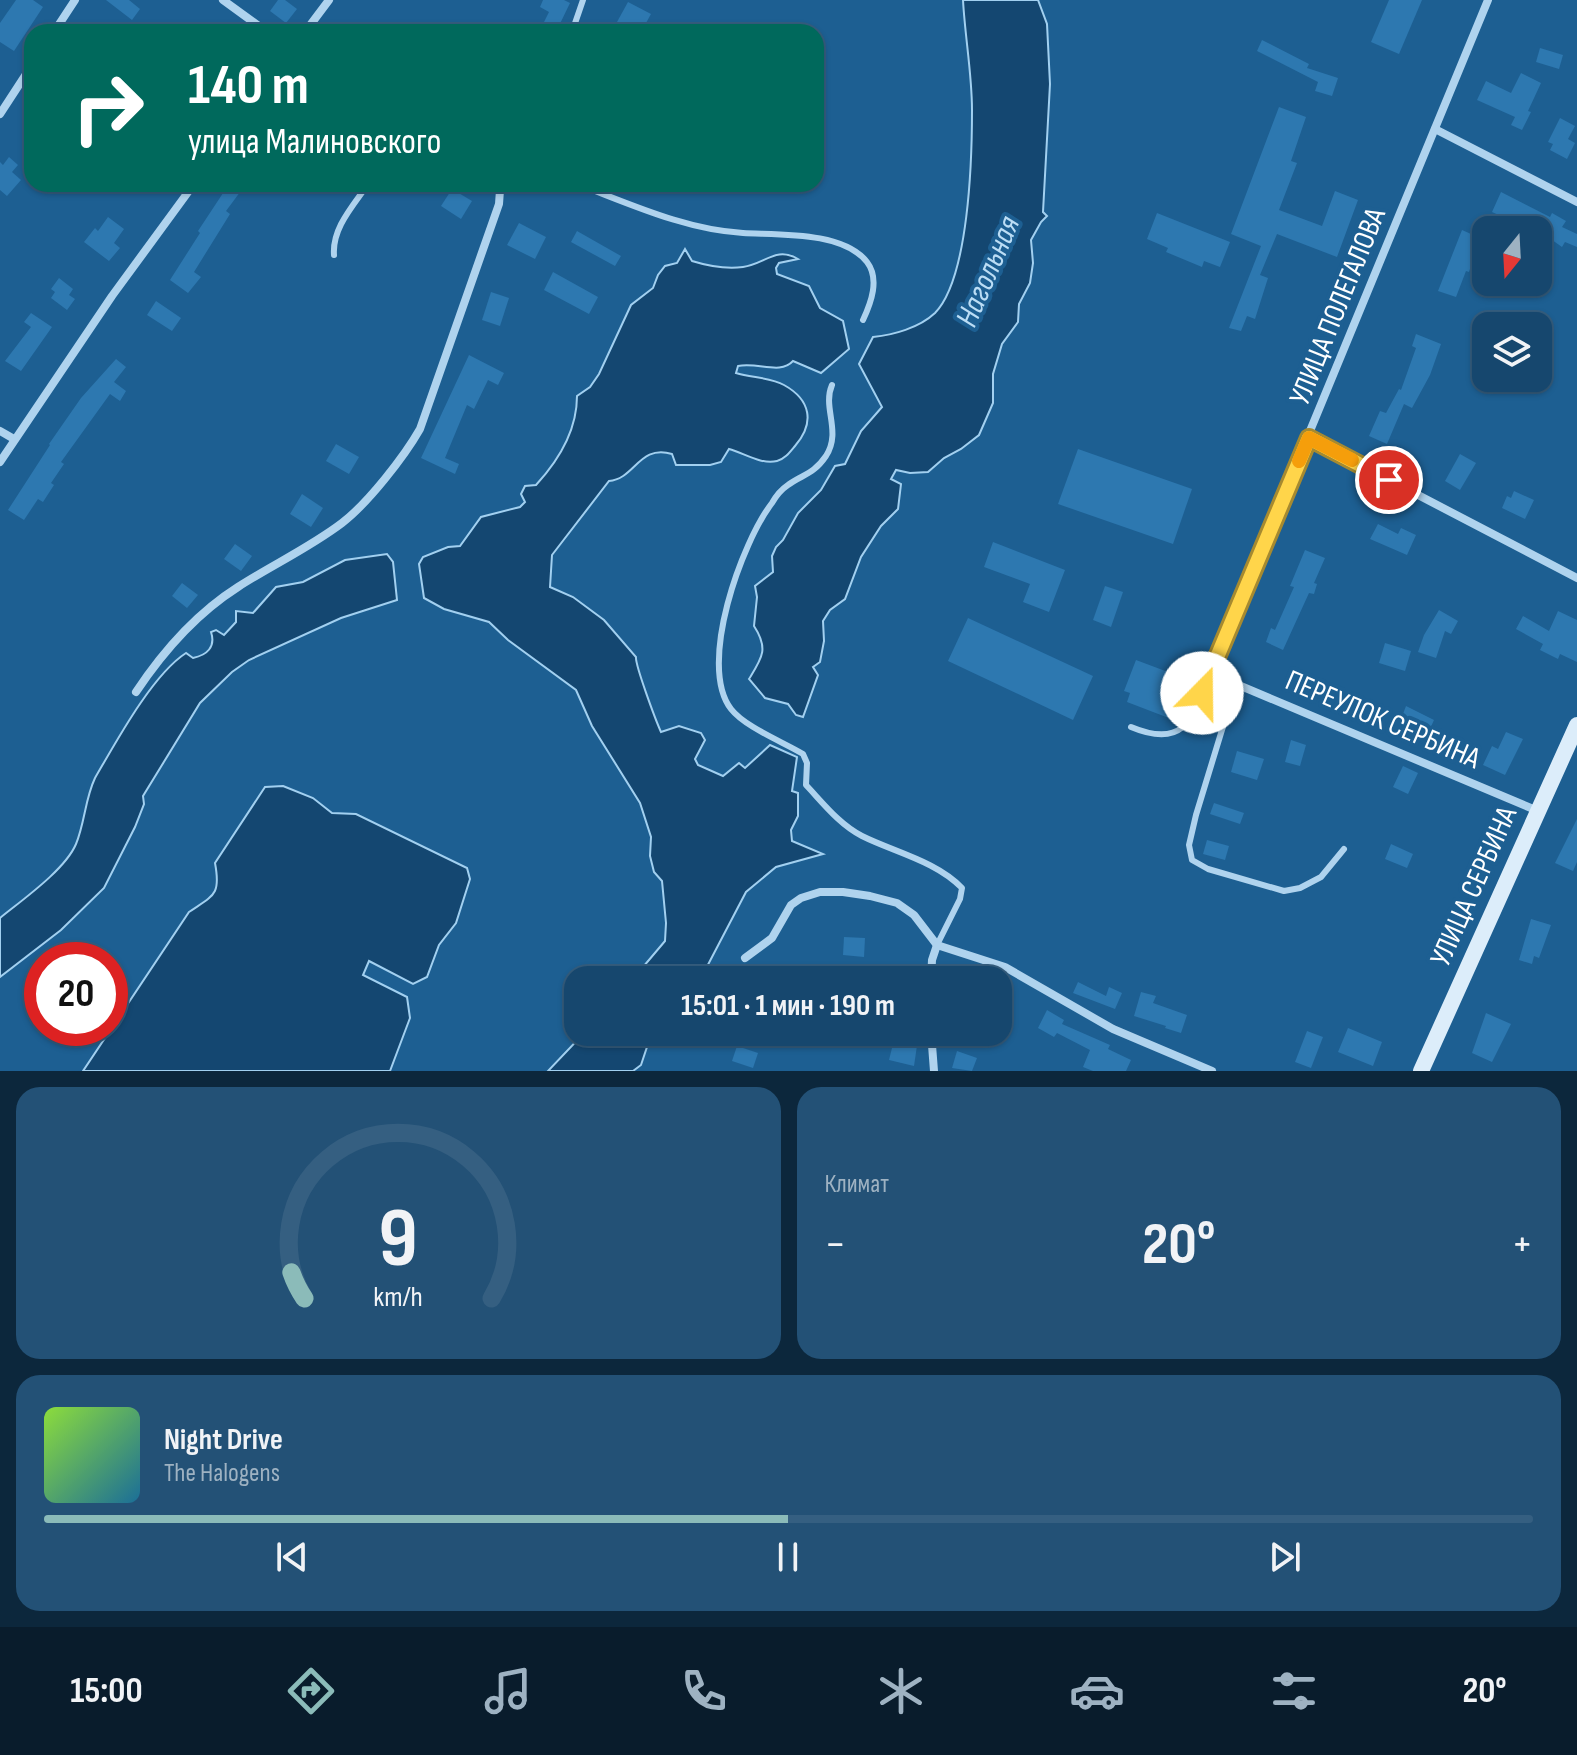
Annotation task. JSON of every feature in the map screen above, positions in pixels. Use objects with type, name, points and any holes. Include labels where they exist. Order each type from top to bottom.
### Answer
[{"type":"street","points":[[59,24],[75,0]]},
{"type":"street","points":[[223,0],[256,24]]},
{"type":"street","points":[[311,24],[329,0]]},
{"type":"street","name":"УЛИЦА ПОЛЕГАЛОВА","points":[[1210,673],[1488,0]]},
{"type":"street","points":[[0,114],[24,77]]},
{"type":"street","points":[[1435,129],[1577,202]]},
{"type":"street","points":[[0,462],[112,296],[188,192]]},
{"type":"street","points":[[136,692],[170,648],[198,619],[237,588],[345,521],[404,456],[420,429],[499,204],[500,192]]},
{"type":"street","points":[[0,431],[14,439]]},
{"type":"street","points":[[1309,438],[1577,578]]},
{"type":"street","name":"ПЕРЕУЛОК СЕРБИНА","points":[[1210,673],[1538,811]]},
{"type":"street","name":"УЛИЦА СЕРБИНА","points":[[1421,1071],[1577,725]]},
{"type":"street","points":[[745,958],[772,938],[791,905],[801,898],[820,892],[843,892],[897,903],[914,915],[937,945],[1005,967],[1113,1029],[1212,1071]]},
{"type":"street","points":[[932,966],[937,945]]},
{"type":"street","points":[[932,1046],[934,1071]]},
{"type":"lane","points":[[575,24],[583,0]]},
{"type":"lane","points":[[334,255],[336,233],[363,192]]},
{"type":"lane","points":[[600,192],[696,225],[739,233],[805,237],[842,246],[868,263],[872,275],[873,294],[863,320]]},
{"type":"lane","points":[[832,385],[828,399],[833,431],[827,455],[806,477],[784,488],[754,530],[746,547],[726,607],[719,676],[723,695],[731,709],[742,719],[803,754],[807,763],[806,785],[842,824],[940,871],[962,888],[960,899],[937,945]]},
{"type":"lane","points":[[1131,727],[1158,736],[1181,731],[1195,713],[1210,673]]},
{"type":"lane","points":[[1236,684],[1196,815],[1189,845],[1192,860],[1208,869],[1284,891],[1300,888],[1321,877],[1344,849]]},
{"type":"water","name":"Нагольная","points":[[963,0],[1038,0],[1047,24],[1050,84],[1043,212],[1047,216],[1031,240],[1033,263],[1030,283],[1019,304],[1018,322],[1002,344],[993,374],[993,403],[979,435],[928,472],[896,470],[891,479],[901,484],[898,509],[881,526],[861,557],[845,599],[830,610],[823,621],[824,641],[820,662],[813,667],[818,675],[803,717],[796,715],[788,704],[765,698],[749,679],[762,653],[759,634],[754,626],[755,586],[773,572],[772,556],[798,513],[821,490],[835,466],[845,464],[861,431],[882,407],[859,364],[873,337],[906,330],[929,318],[946,296],[955,273],[966,217],[972,131]]},
{"type":"water","points":[[685,249],[692,261],[711,266],[737,268],[783,254],[798,259],[779,263],[777,274],[809,286],[820,308],[843,321],[849,349],[821,373],[793,361],[775,368],[738,366],[736,373],[779,382],[793,391],[805,405],[806,429],[782,459],[771,462],[759,460],[729,449],[721,462],[676,465],[672,454],[652,454],[625,475],[609,481],[552,555],[550,587],[573,597],[604,620],[636,657],[661,732],[679,726],[701,733],[705,740],[695,759],[698,765],[723,776],[739,763],[745,768],[770,745],[797,757],[792,791],[798,793],[798,816],[791,830],[792,841],[823,854],[776,867],[746,892],[707,966],[644,966],[665,941],[666,923],[662,881],[654,872],[650,856],[651,837],[640,803],[592,726],[576,690],[508,640],[489,622],[444,609],[424,598],[419,564],[423,557],[448,547],[460,546],[481,517],[520,507],[525,502],[521,494],[525,486],[536,485],[565,444],[574,421],[577,396],[590,387],[599,374],[631,305],[653,288],[665,266],[677,263]]},
{"type":"water","points":[[387,554],[393,562],[397,600],[341,618],[249,660],[232,672],[200,703],[143,796],[144,804],[135,827],[104,888],[45,942],[24,942],[24,959],[0,977],[0,918],[42,884],[70,854],[79,836],[95,778],[160,677],[186,653],[193,658],[206,652],[212,642],[211,632],[216,630],[224,635],[236,622],[236,611],[253,613],[276,587],[303,582],[345,560]]},
{"type":"water","points":[[283,786],[313,798],[332,813],[356,814],[467,868],[470,879],[456,923],[439,945],[427,977],[413,984],[369,961],[363,975],[407,997],[410,1018],[390,1071],[83,1071],[100,1046],[128,1046],[128,1004],[189,912],[214,893],[217,882],[215,863],[265,787]]},
{"type":"water","points":[[572,1046],[647,1046],[641,1065],[633,1071],[548,1071]]},
{"type":"building","points":[[16,0],[33,0],[43,7],[32,24],[24,24],[24,36],[14,51],[0,42],[0,23]]},
{"type":"building","points":[[106,0],[129,0],[140,9],[132,20]]},
{"type":"building","points":[[278,0],[285,0],[297,9],[286,23],[270,11]]},
{"type":"building","points":[[543,0],[570,3],[560,24],[543,24],[549,12],[540,7]]},
{"type":"building","points":[[1389,0],[1422,0],[1399,54],[1371,42]]},
{"type":"building","points":[[628,2],[651,14],[645,24],[617,22]]},
{"type":"building","points":[[1262,40],[1309,64],[1307,68],[1338,78],[1332,96],[1315,91],[1318,82],[1257,51]]},
{"type":"building","points":[[1540,48],[1563,55],[1559,69],[1536,62]]},
{"type":"building","points":[[1521,73],[1541,83],[1522,130],[1511,125],[1515,117],[1477,100],[1486,81],[1511,93]]},
{"type":"building","points":[[1279,107],[1306,117],[1291,161],[1297,163],[1279,210],[1322,226],[1335,191],[1358,200],[1337,257],[1277,234],[1260,275],[1268,278],[1255,319],[1247,316],[1241,331],[1229,328],[1261,246],[1231,234]]},
{"type":"building","points":[[1560,118],[1575,126],[1568,139],[1575,143],[1567,159],[1550,150],[1553,144],[1548,142]]},
{"type":"building","points":[[9,157],[18,165],[12,172],[21,180],[7,196],[0,190],[0,162],[3,165]]},
{"type":"building","points":[[224,192],[240,192],[226,211],[230,214],[194,272],[201,277],[188,293],[170,280],[200,233],[198,231]]},
{"type":"building","points":[[450,192],[457,192],[472,201],[461,219],[441,206]]},
{"type":"building","points":[[1501,192],[1548,216],[1501,216],[1492,212]]},
{"type":"building","points":[[1157,213],[1230,242],[1220,267],[1204,261],[1202,267],[1166,252],[1168,248],[1147,239]]},
{"type":"building","points":[[1552,213],[1566,221],[1562,227],[1577,234],[1577,247],[1565,242],[1562,247],[1552,240]]},
{"type":"building","points":[[108,217],[124,229],[114,243],[120,248],[109,261],[84,242],[95,228],[98,231]]},
{"type":"building","points":[[519,223],[546,237],[535,259],[507,245]]},
{"type":"building","points":[[1462,230],[1472,234],[1472,263],[1456,297],[1438,291]]},
{"type":"building","points":[[577,231],[621,256],[615,266],[571,242]]},
{"type":"building","points":[[553,272],[598,297],[589,314],[544,290]]},
{"type":"building","points":[[59,278],[73,289],[69,295],[75,299],[67,310],[51,298],[55,292],[51,289]]},
{"type":"building","points":[[491,292],[509,298],[500,326],[482,320]]},
{"type":"building","points":[[156,301],[181,318],[172,331],[147,315]]},
{"type":"building","points":[[31,313],[52,327],[21,371],[5,361],[31,327],[24,322]]},
{"type":"building","points":[[1416,334],[1441,344],[1430,375],[1412,408],[1404,404],[1387,444],[1369,436],[1380,411],[1386,413],[1401,390],[1416,348],[1412,346]]},
{"type":"building","points":[[469,355],[504,373],[498,385],[488,380],[474,409],[467,405],[445,458],[459,464],[455,474],[421,458]]},
{"type":"building","points":[[116,359],[126,367],[114,382],[126,391],[120,401],[110,394],[61,462],[64,464],[43,502],[38,499],[24,520],[8,510],[81,398]]},
{"type":"building","points":[[336,444],[359,457],[349,474],[326,461]]},
{"type":"building","points":[[1078,449],[1192,489],[1173,544],[1058,504]]},
{"type":"building","points":[[1460,454],[1476,463],[1460,490],[1445,481]]},
{"type":"building","points":[[1514,491],[1534,500],[1525,519],[1502,508],[1507,496],[1511,498]]},
{"type":"building","points":[[302,494],[323,508],[311,527],[290,514]]},
{"type":"building","points":[[1378,524],[1398,534],[1401,528],[1416,535],[1407,555],[1370,539]]},
{"type":"building","points":[[993,542],[1065,570],[1049,612],[1023,602],[1030,584],[984,567]]},
{"type":"building","points":[[235,544],[252,556],[241,571],[224,559]]},
{"type":"building","points":[[1305,550],[1325,558],[1314,583],[1317,584],[1314,594],[1309,593],[1283,650],[1266,642],[1271,628],[1275,630],[1294,587],[1290,586]]},
{"type":"building","points":[[182,583],[198,595],[187,608],[172,596]]},
{"type":"building","points":[[1105,586],[1123,592],[1111,627],[1093,620]]},
{"type":"building","points":[[1439,610],[1458,621],[1451,634],[1445,631],[1436,658],[1418,652]]},
{"type":"building","points":[[1558,611],[1577,620],[1577,662],[1560,654],[1558,659],[1540,650],[1543,644],[1516,629],[1523,616],[1549,631]]},
{"type":"building","points":[[968,618],[1093,676],[1073,720],[948,661]]},
{"type":"building","points":[[1385,643],[1411,651],[1405,671],[1379,663]]},
{"type":"building","points":[[1136,660],[1200,684],[1189,707],[1180,704],[1174,720],[1127,702],[1130,693],[1124,691]]},
{"type":"building","points":[[1303,674],[1325,683],[1320,697],[1298,689]]},
{"type":"building","points":[[1406,706],[1434,720],[1424,742],[1412,737],[1414,733],[1398,727]]},
{"type":"building","points":[[1506,732],[1523,739],[1505,775],[1483,765],[1492,746],[1498,749]]},
{"type":"building","points":[[1291,740],[1306,745],[1300,766],[1285,762]]},
{"type":"building","points":[[1237,751],[1264,759],[1257,780],[1231,772]]},
{"type":"building","points":[[1403,766],[1418,773],[1408,794],[1393,787]]},
{"type":"building","points":[[1214,803],[1244,813],[1240,824],[1210,814]]},
{"type":"building","points":[[1577,819],[1577,862],[1573,871],[1555,863]]},
{"type":"building","points":[[1207,840],[1229,846],[1225,860],[1203,854]]},
{"type":"building","points":[[1391,844],[1413,854],[1407,868],[1385,859]]},
{"type":"building","points":[[1531,919],[1551,925],[1539,958],[1534,956],[1532,964],[1519,960]]},
{"type":"building","points":[[844,937],[865,938],[864,957],[843,955]]},
{"type":"building","points":[[1078,982],[1106,996],[1109,987],[1122,993],[1115,1009],[1073,993]]},
{"type":"building","points":[[1141,992],[1156,996],[1153,1003],[1187,1015],[1181,1033],[1134,1016]]},
{"type":"building","points":[[1047,1010],[1064,1020],[1062,1024],[1110,1045],[1108,1049],[1131,1060],[1126,1071],[1093,1071],[1083,1067],[1090,1050],[1057,1033],[1054,1037],[1038,1028]]},
{"type":"building","points":[[1486,1013],[1511,1024],[1492,1062],[1472,1053]]},
{"type":"building","points":[[1348,1028],[1382,1042],[1373,1066],[1338,1052]]},
{"type":"building","points":[[1307,1031],[1323,1037],[1311,1068],[1295,1062]]},
{"type":"building","points":[[737,1046],[758,1053],[753,1068],[732,1061]]},
{"type":"building","points":[[892,1046],[917,1046],[914,1066],[889,1060]]},
{"type":"building","points":[[957,1051],[977,1058],[972,1071],[952,1068]]},
{"type":"slow traffic","points":[[1299,461],[1309,438],[1352,460]]},
{"type":"route","points":[[1202,693],[1309,438],[1389,480]]}]
